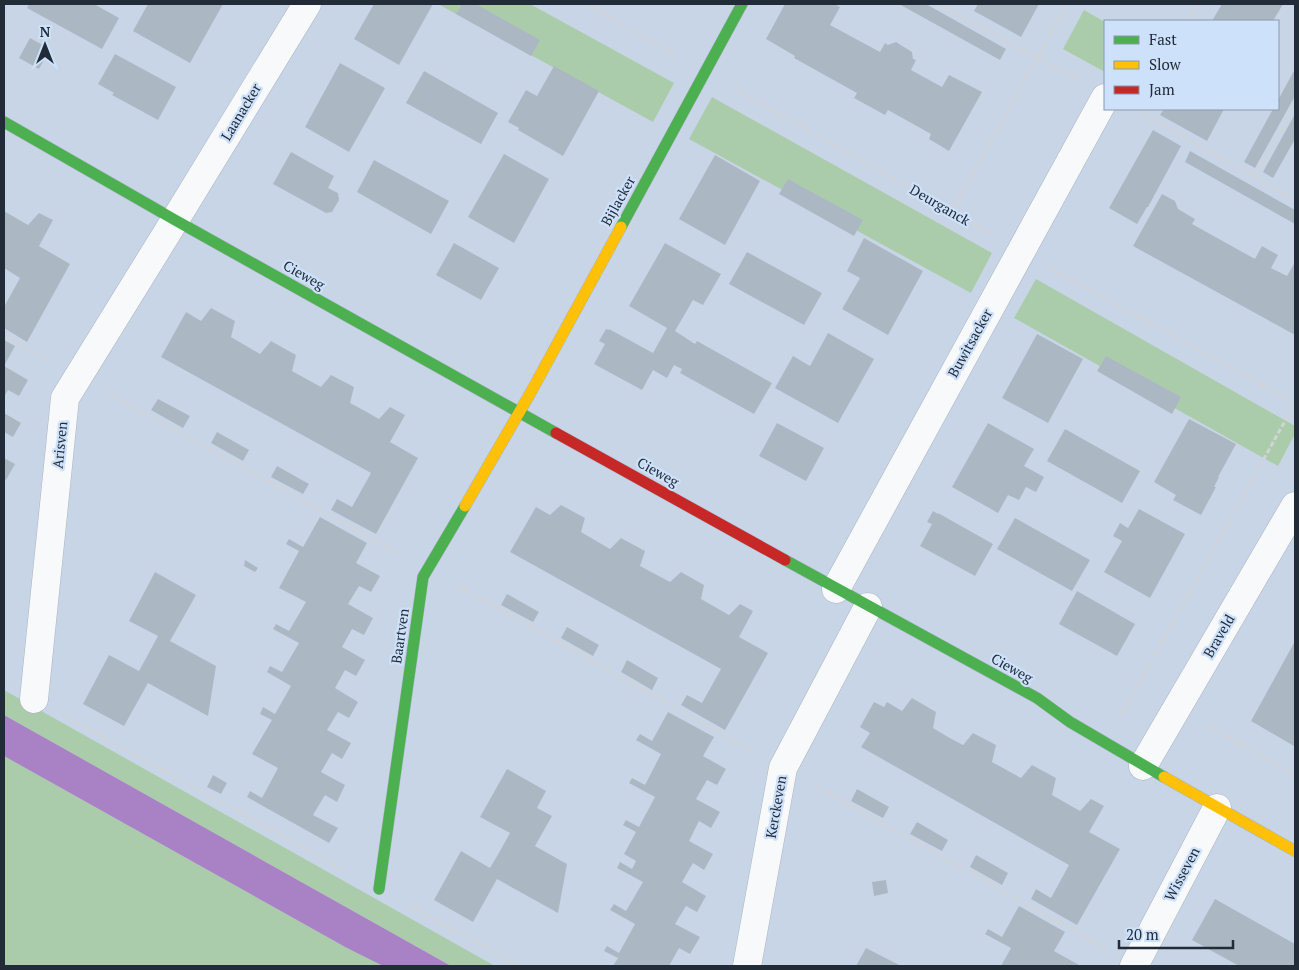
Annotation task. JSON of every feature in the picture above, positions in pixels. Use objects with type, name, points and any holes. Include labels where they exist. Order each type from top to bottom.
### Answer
[{"type":"street","name":"Laanacker","points":[[175,220],[307,4]]},
{"type":"street","name":"Bijlacker","points":[[520,412],[742,4]]},
{"type":"street","name":"Buwitsacker","points":[[836,589],[1104,100]]},
{"type":"street","name":"Cieweg","points":[[4,122],[175,220],[836,589],[1037,698],[1105,744],[1295,851]]},
{"type":"street","name":"Arisven","points":[[34,699],[65,398],[175,220]]},
{"type":"street","name":"Baartven","points":[[379,889],[423,577],[520,412]]},
{"type":"street","name":"Braveld","points":[[1143,766],[1295,506]]},
{"type":"street","name":"Kerckeven","points":[[747,966],[782,768],[868,606]]},
{"type":"street","name":"Wisseven","points":[[1134,965],[1217,808]]},
{"type":"path","name":"Deurganck","points":[[587,4],[1021,252],[1295,402]]},
{"type":"path","points":[[938,4],[1080,81]]},
{"type":"path","points":[[952,211],[1067,4]]},
{"type":"path","points":[[1188,20],[1196,4]]},
{"type":"path","points":[[1255,177],[1295,104]]},
{"type":"path","points":[[1135,110],[1295,200]]},
{"type":"path","points":[[4,335],[428,569],[1134,965]]},
{"type":"path","points":[[1105,744],[1295,402]]},
{"type":"path","points":[[34,699],[519,966]]},
{"type":"path","points":[[1177,708],[1295,775]]},
{"type":"green space","points":[[438,4],[530,4],[674,83],[653,122]]},
{"type":"green space","points":[[1084,10],[1104,21],[1104,71],[1063,49]]},
{"type":"green space","points":[[712,97],[992,253],[971,293],[689,139]]},
{"type":"green space","points":[[1036,279],[1295,426],[1295,434],[1278,466],[1014,318]]},
{"type":"green space","points":[[4,690],[495,966],[451,966],[4,715]]},
{"type":"green space","points":[[4,756],[347,948],[383,966],[4,966]]},
{"type":"shaded area","points":[[4,715],[451,966],[383,966],[347,948],[4,756]]},
{"type":"building","points":[[29,4],[94,4],[119,18],[102,49],[27,8]]},
{"type":"building","points":[[148,4],[223,4],[190,63],[133,31]]},
{"type":"building","points":[[374,4],[433,4],[399,65],[354,39]]},
{"type":"building","points":[[462,4],[476,4],[540,40],[531,56],[456,14]]},
{"type":"building","points":[[785,4],[834,4],[840,7],[830,25],[880,52],[885,43],[888,45],[896,42],[912,52],[913,59],[916,60],[911,70],[942,87],[949,75],[982,92],[949,151],[929,139],[931,134],[888,110],[885,115],[854,98],[857,93],[794,58],[795,56],[766,39]]},
{"type":"building","points":[[899,4],[926,4],[1006,49],[1000,60]]},
{"type":"building","points":[[978,4],[1039,4],[1021,37],[974,11]]},
{"type":"building","points":[[1222,4],[1283,4],[1274,20],[1213,20]]},
{"type":"building","points":[[30,38],[50,49],[39,69],[19,58]]},
{"type":"building","points":[[115,54],[176,87],[158,120],[112,95],[114,93],[98,84]]},
{"type":"building","points":[[340,63],[385,88],[349,152],[305,127]]},
{"type":"building","points":[[554,66],[599,91],[563,156],[518,130],[519,128],[508,122],[526,90],[537,96]]},
{"type":"building","points":[[1295,69],[1295,96],[1255,168],[1244,162],[1272,110],[1279,110],[1279,98]]},
{"type":"building","points":[[424,71],[498,113],[481,144],[406,103]]},
{"type":"building","points":[[1163,110],[1223,110],[1207,141],[1160,115]]},
{"type":"building","points":[[1295,114],[1295,139],[1273,178],[1263,172]]},
{"type":"building","points":[[1153,130],[1181,146],[1137,224],[1109,208]]},
{"type":"building","points":[[1190,151],[1295,210],[1295,224],[1185,162]]},
{"type":"building","points":[[291,152],[334,176],[328,188],[338,193],[339,200],[332,212],[326,213],[273,184]]},
{"type":"building","points":[[504,154],[549,179],[514,243],[468,217]]},
{"type":"building","points":[[715,155],[760,181],[725,245],[679,219]]},
{"type":"building","points":[[374,160],[449,201],[431,234],[357,192]]},
{"type":"building","points":[[788,179],[863,220],[854,236],[779,194]]},
{"type":"building","points":[[1162,194],[1175,201],[1178,209],[1195,219],[1192,224],[1255,259],[1262,246],[1278,255],[1271,268],[1287,276],[1295,265],[1295,335],[1133,246]]},
{"type":"building","points":[[4,211],[28,225],[39,213],[53,220],[39,246],[70,264],[27,342],[4,328],[4,307],[20,278],[4,268]]},
{"type":"building","points":[[864,238],[923,271],[888,335],[842,309],[860,278],[847,271]]},
{"type":"building","points":[[454,243],[499,268],[481,300],[436,275]]},
{"type":"building","points":[[665,243],[721,274],[703,305],[693,300],[675,331],[695,344],[697,341],[772,383],[754,414],[680,373],[682,369],[674,365],[667,378],[653,370],[642,390],[594,364],[605,344],[599,341],[606,329],[653,353],[667,328],[629,306]]},
{"type":"building","points":[[747,252],[822,293],[804,325],[729,284]]},
{"type":"building","points":[[211,308],[235,321],[231,337],[260,354],[271,341],[296,355],[292,371],[321,387],[331,375],[354,387],[350,403],[379,419],[390,407],[405,415],[390,442],[418,458],[376,534],[331,510],[337,499],[352,507],[371,473],[161,357],[186,312],[201,321]]},
{"type":"building","points":[[828,333],[874,359],[838,423],[775,388],[793,356],[810,366]]},
{"type":"building","points":[[1037,334],[1083,359],[1048,423],[1002,398]]},
{"type":"building","points":[[4,340],[15,346],[4,366]]},
{"type":"building","points":[[1106,356],[1181,397],[1172,414],[1097,371]]},
{"type":"building","points":[[4,366],[28,380],[19,396],[8,390],[4,397]]},
{"type":"building","points":[[158,399],[190,416],[183,428],[151,410]]},
{"type":"building","points":[[4,413],[21,423],[13,437],[4,432]]},
{"type":"building","points":[[1189,419],[1236,444],[1218,477],[1214,487],[1216,487],[1201,515],[1173,500],[1176,495],[1154,482]]},
{"type":"building","points":[[777,423],[824,448],[806,481],[759,456]]},
{"type":"building","points":[[988,423],[1034,449],[1024,466],[1044,477],[1036,492],[1026,487],[1019,500],[1008,495],[998,513],[952,487]]},
{"type":"building","points":[[1065,429],[1140,471],[1122,503],[1047,461]]},
{"type":"building","points":[[217,432],[249,450],[243,461],[211,443]]},
{"type":"building","points":[[4,458],[15,464],[6,480],[4,479]]},
{"type":"building","points":[[277,466],[309,484],[303,494],[271,477]]},
{"type":"building","points":[[561,505],[585,518],[581,532],[610,549],[621,538],[645,551],[640,566],[670,582],[681,572],[704,585],[701,599],[729,615],[740,604],[753,611],[739,637],[768,653],[725,730],[681,705],[687,695],[702,703],[721,669],[510,552],[536,507],[550,515]]},
{"type":"building","points":[[1139,509],[1185,534],[1150,598],[1104,572],[1122,541],[1113,536],[1120,523],[1128,528]]},
{"type":"building","points":[[933,511],[993,544],[975,576],[920,546],[932,524],[927,522]]},
{"type":"building","points":[[320,517],[367,543],[356,563],[380,576],[371,592],[359,586],[348,604],[373,618],[364,635],[352,629],[342,647],[365,660],[356,676],[345,670],[335,688],[358,702],[349,718],[338,712],[327,730],[351,743],[342,759],[332,753],[321,772],[345,785],[337,802],[325,795],[313,815],[338,828],[329,843],[247,797],[250,791],[262,798],[278,768],[252,754],[272,720],[260,714],[263,707],[275,714],[291,686],[267,672],[270,666],[282,672],[299,643],[273,629],[276,624],[289,631],[306,602],[279,588],[299,551],[286,544],[289,539],[303,547]]},
{"type":"building","points":[[1015,518],[1090,560],[1072,591],[997,549]]},
{"type":"building","points":[[245,560],[258,568],[255,572],[244,566]]},
{"type":"building","points":[[155,572],[196,595],[170,641],[216,666],[208,716],[148,683],[124,726],[83,704],[109,655],[139,671],[158,636],[129,621]]},
{"type":"building","points":[[1077,591],[1135,624],[1117,656],[1059,624]]},
{"type":"building","points":[[507,594],[539,612],[533,622],[501,605]]},
{"type":"building","points":[[567,627],[599,645],[593,656],[561,638]]},
{"type":"building","points":[[1295,641],[1295,744],[1294,746],[1251,721]]},
{"type":"building","points":[[627,660],[658,678],[652,690],[621,672]]},
{"type":"building","points":[[912,698],[936,712],[933,728],[948,737],[963,745],[973,733],[996,745],[992,762],[1021,778],[1032,765],[1056,778],[1052,795],[1080,811],[1091,799],[1104,806],[1089,832],[1120,849],[1077,925],[1031,899],[1036,889],[1051,898],[1069,865],[861,747],[870,733],[860,727],[874,702],[884,707],[887,702],[902,711]]},
{"type":"building","points":[[668,712],[714,737],[703,756],[726,769],[717,785],[707,780],[696,799],[720,812],[711,828],[699,821],[689,841],[713,854],[704,870],[693,863],[682,882],[706,896],[697,912],[686,906],[675,924],[700,937],[690,954],[679,948],[669,966],[613,966],[618,958],[604,951],[607,946],[619,953],[635,924],[610,910],[614,904],[626,911],[643,882],[617,868],[620,862],[632,869],[636,861],[624,854],[636,832],[623,825],[626,820],[639,827],[655,797],[629,783],[632,778],[645,785],[661,754],[636,740],[640,734],[652,741]]},
{"type":"building","points":[[507,769],[546,791],[537,808],[552,816],[535,846],[567,864],[558,913],[497,879],[473,922],[434,900],[461,851],[490,868],[500,851],[510,833],[480,817]]},
{"type":"building","points":[[213,775],[227,783],[221,794],[207,787]]},
{"type":"building","points":[[857,789],[889,807],[883,818],[851,801]]},
{"type":"building","points":[[917,822],[948,840],[942,851],[910,834]]},
{"type":"building","points":[[976,855],[1008,873],[1002,885],[970,867]]},
{"type":"building","points":[[886,880],[888,893],[874,896],[872,882]]},
{"type":"building","points":[[1215,899],[1295,944],[1295,966],[1239,966],[1192,940]]},
{"type":"building","points":[[1019,906],[1065,932],[1054,951],[1078,966],[1001,966],[1011,948],[985,934],[988,929],[1002,937]]},
{"type":"building","points":[[866,948],[901,966],[856,966]]},
{"type":"traffic: fast","points":[[621,227],[742,4]]},
{"type":"traffic: fast","points":[[4,122],[556,433]]},
{"type":"traffic: fast","points":[[379,889],[423,577],[465,506]]},
{"type":"traffic: fast","points":[[785,560],[1037,698],[1070,722],[1164,777]]},
{"type":"traffic: slow","points":[[465,506],[531,392],[621,227]]},
{"type":"traffic: slow","points":[[1164,777],[1295,851]]},
{"type":"traffic: jam","points":[[556,433],[785,560]]}]
